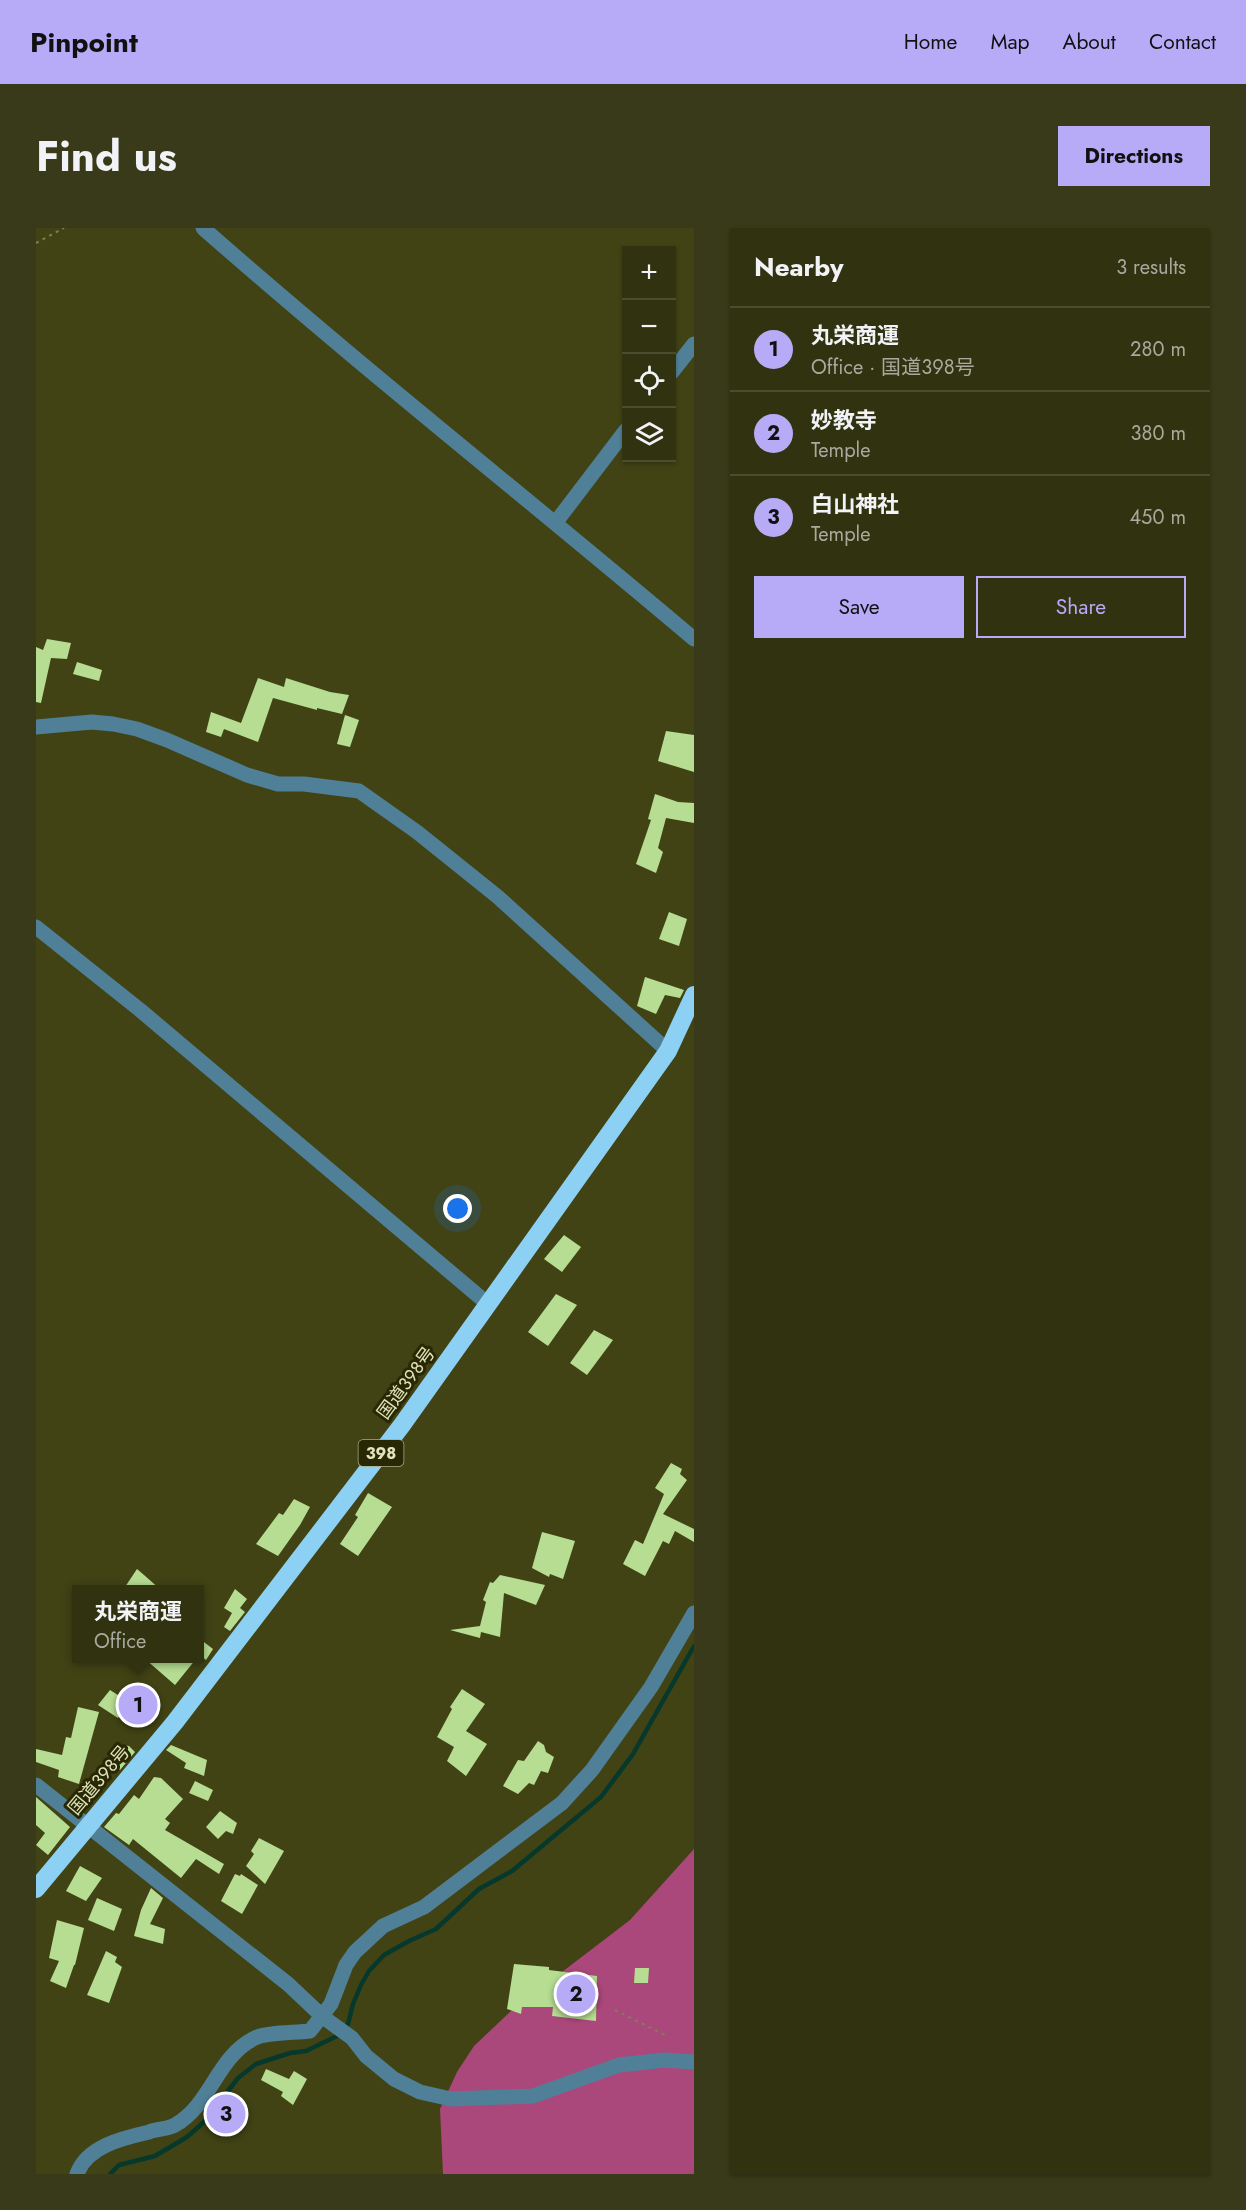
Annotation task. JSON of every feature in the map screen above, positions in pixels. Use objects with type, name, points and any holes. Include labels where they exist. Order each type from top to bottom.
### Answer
[{"type":"highway","name":"国道398号","points":[[36,1889],[203,1685],[402,1425],[668,1051],[694,996]]},
{"type":"street","points":[[203,228],[406,401],[556,522],[694,639]]},
{"type":"street","points":[[676,367],[694,344]]},
{"type":"street","points":[[556,522],[622,436]]},
{"type":"street","points":[[36,727],[93,722],[113,724],[137,729],[247,775],[278,784],[304,784],[359,791],[417,832],[498,897],[668,1051]]},
{"type":"street","points":[[36,927],[140,1010],[488,1304]]},
{"type":"street","points":[[328,2021],[331,2004],[346,1965],[383,1926],[424,1907],[562,1803],[592,1770],[651,1687],[694,1613]]},
{"type":"street","points":[[36,1785],[288,1984],[394,2079],[420,2092],[451,2099],[533,2096],[619,2065],[665,2060],[694,2062]]},
{"type":"street","points":[[76,2174],[79,2167],[99,2149],[120,2139],[174,2126],[194,2112],[232,2054],[256,2037],[309,2031],[328,2021]]},
{"type":"path","points":[[36,243],[63,228]]},
{"type":"path","points":[[615,2010],[665,2035]]},
{"type":"shaded area","points":[[694,1849],[694,2174],[443,2174],[440,2109],[457,2072],[474,2046],[511,2011],[630,1920]]},
{"type":"building","points":[[47,639],[71,643],[67,659],[51,658],[41,703],[36,702],[36,647],[43,650]]},
{"type":"building","points":[[77,662],[102,670],[99,681],[73,674]]},
{"type":"building","points":[[258,678],[284,687],[286,678],[330,692],[349,695],[342,714],[273,698],[258,742],[224,729],[221,737],[206,732],[211,712],[241,723]]},
{"type":"building","points":[[345,715],[359,720],[350,747],[337,744]]},
{"type":"building","points":[[666,731],[694,735],[694,772],[658,761]]},
{"type":"building","points":[[655,794],[678,802],[694,803],[694,823],[666,818],[658,848],[663,852],[656,873],[636,864],[651,820],[648,819]]},
{"type":"building","points":[[669,912],[687,919],[679,946],[659,939]]},
{"type":"building","points":[[645,977],[684,990],[680,998],[665,995],[656,1014],[637,1006]]},
{"type":"building","points":[[564,1235],[581,1247],[562,1272],[544,1259]]},
{"type":"building","points":[[556,1294],[577,1305],[548,1346],[528,1332]]},
{"type":"building","points":[[594,1330],[613,1340],[587,1375],[570,1363]]},
{"type":"building","points":[[671,1463],[682,1469],[680,1474],[687,1480],[663,1514],[694,1529],[694,1542],[675,1531],[669,1544],[663,1541],[645,1576],[623,1564],[635,1540],[643,1544],[664,1494],[655,1488]]},
{"type":"building","points":[[368,1493],[392,1507],[358,1556],[340,1544],[358,1517],[355,1515]]},
{"type":"building","points":[[294,1499],[310,1507],[278,1556],[256,1544],[279,1513],[283,1515]]},
{"type":"building","points":[[542,1532],[575,1541],[563,1579],[550,1574],[549,1577],[532,1568]]},
{"type":"building","points":[[137,1569],[155,1585],[126,1585]]},
{"type":"building","points":[[500,1575],[545,1585],[536,1605],[504,1593],[500,1637],[481,1632],[480,1638],[450,1630],[480,1626],[486,1602],[483,1600],[490,1582],[493,1583]]},
{"type":"building","points":[[235,1589],[247,1599],[240,1608],[245,1612],[230,1631],[224,1627],[232,1613],[224,1608]]},
{"type":"building","points":[[204,1642],[213,1649],[206,1660],[204,1658]]},
{"type":"building","points":[[150,1663],[193,1663],[175,1685]]},
{"type":"building","points":[[462,1689],[485,1704],[466,1731],[487,1744],[466,1776],[447,1761],[454,1747],[437,1737],[452,1709],[450,1707]]},
{"type":"building","points":[[110,1690],[129,1702],[118,1718],[98,1705]]},
{"type":"building","points":[[78,1707],[99,1712],[79,1784],[58,1777],[59,1770],[36,1762],[36,1749],[62,1755],[66,1737],[71,1738]]},
{"type":"building","points":[[538,1741],[544,1745],[546,1752],[554,1757],[548,1773],[541,1771],[534,1785],[529,1783],[518,1794],[503,1786],[518,1760],[524,1761]]},
{"type":"building","points":[[122,1745],[129,1746],[135,1752],[120,1770],[111,1767]]},
{"type":"building","points":[[171,1745],[207,1760],[204,1776],[184,1768],[186,1763],[166,1750]]},
{"type":"building","points":[[154,1777],[161,1778],[183,1799],[165,1819],[170,1823],[165,1830],[224,1864],[219,1874],[196,1859],[181,1878],[133,1839],[129,1845],[104,1827],[116,1813],[119,1814],[134,1795],[139,1799]]},
{"type":"building","points":[[195,1781],[213,1790],[208,1801],[189,1793]]},
{"type":"building","points":[[36,1797],[70,1827],[48,1855],[36,1845],[45,1833],[36,1825]]},
{"type":"building","points":[[220,1811],[237,1823],[233,1834],[226,1831],[218,1839],[206,1827]]},
{"type":"building","points":[[259,1838],[284,1851],[265,1884],[246,1866],[254,1854],[251,1851]]},
{"type":"building","points":[[80,1866],[102,1878],[86,1901],[66,1891]]},
{"type":"building","points":[[235,1874],[240,1876],[241,1874],[258,1885],[242,1914],[221,1901]]},
{"type":"building","points":[[151,1888],[163,1898],[150,1924],[165,1929],[163,1944],[134,1936],[141,1910]]},
{"type":"building","points":[[97,1898],[122,1909],[114,1931],[88,1920]]},
{"type":"building","points":[[57,1920],[84,1928],[75,1965],[66,1988],[50,1981],[59,1961],[49,1958]]},
{"type":"building","points":[[106,1951],[117,1957],[115,1962],[122,1967],[109,2003],[87,1995]]},
{"type":"building","points":[[514,1964],[549,1967],[549,1970],[597,1976],[596,2021],[552,2016],[553,2007],[522,2007],[521,2014],[507,2009]]},
{"type":"building","points":[[635,1968],[649,1968],[648,1983],[634,1983]]},
{"type":"building","points":[[266,2069],[289,2079],[294,2071],[307,2079],[293,2105],[281,2096],[283,2092],[261,2080]]},
{"type":"waterway","points":[[110,2174],[119,2165],[155,2156],[187,2137],[204,2122],[238,2078],[256,2064],[290,2053],[306,2051],[339,2035],[348,2024],[361,1985],[369,1971],[384,1955],[436,1929],[479,1889],[512,1871],[601,1797],[633,1754],[694,1646]]},
{"type":"place","name":"丸栄商運","points":[[138,1705]]},
{"type":"place","name":"妙教寺","points":[[576,1994]]},
{"type":"place","name":"白山神社","points":[[226,2114]]}]
